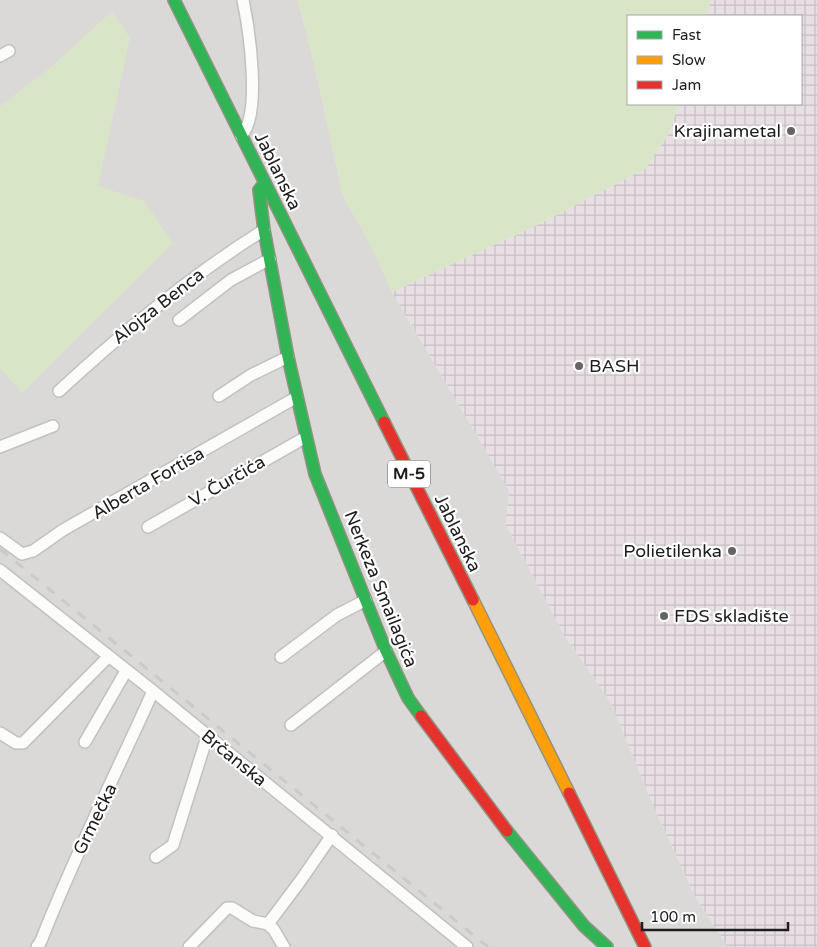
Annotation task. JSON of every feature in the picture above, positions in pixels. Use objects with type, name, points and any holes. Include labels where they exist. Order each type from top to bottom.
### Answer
[{"type":"main road","name":"Jablanska","points":[[174,0],[646,947]]},
{"type":"main road","name":"Nerkeza Smailagića","points":[[264,183],[258,190],[264,230],[288,357],[315,474],[386,651],[408,698],[493,814],[584,926],[607,947]]},
{"type":"street","points":[[242,136],[248,130],[252,97],[250,33],[244,0]]},
{"type":"street","name":"Alojza Benca","points":[[59,391],[135,324],[219,258],[264,230]]},
{"type":"street","points":[[179,320],[231,280],[270,259]]},
{"type":"street","points":[[219,396],[251,375],[288,357]]},
{"type":"street","name":"Alberta Fortisa","points":[[0,538],[22,554],[33,551],[64,530],[297,397]]},
{"type":"street","points":[[0,447],[53,426]]},
{"type":"street","name":"V. Čurčića","points":[[148,527],[306,437]]},
{"type":"street","name":"Brčanska","points":[[0,570],[332,835],[459,945]]},
{"type":"street","points":[[281,657],[337,615],[366,600]]},
{"type":"street","points":[[290,725],[386,651]]},
{"type":"street","points":[[0,733],[16,743],[24,743],[108,657]]},
{"type":"street","points":[[85,742],[126,671]]},
{"type":"street","name":"Grmečka","points":[[37,947],[42,941],[63,883],[110,788],[153,691]]},
{"type":"street","points":[[156,857],[172,845],[207,737]]},
{"type":"street","points":[[268,924],[332,835]]},
{"type":"street","points":[[189,947],[227,908],[232,908],[253,922],[268,924],[284,947]]},
{"type":"shaded area","points":[[0,0],[298,0],[343,196],[371,245],[392,292],[509,490],[506,525],[564,635],[610,701],[656,812],[696,898],[728,947],[0,947]]},
{"type":"shaded area","points":[[711,0],[817,0],[817,947],[728,947],[696,898],[656,812],[610,701],[564,635],[506,525],[509,490],[392,292],[537,225],[645,169],[668,135],[679,105],[802,105],[802,15],[706,15]]},
{"type":"green space","points":[[298,0],[711,0],[706,15],[627,15],[627,105],[679,105],[668,135],[645,169],[537,225],[392,292],[370,245],[343,196]]},
{"type":"green space","points":[[112,11],[130,38],[98,186],[144,201],[173,243],[22,393],[0,368],[0,106],[52,66]]},
{"type":"railway","points":[[0,549],[488,947]]},
{"type":"traffic: fast","points":[[174,0],[384,422]]},
{"type":"traffic: fast","points":[[265,183],[259,190],[264,230],[288,357],[315,474],[386,651],[408,698],[421,716]]},
{"type":"traffic: fast","points":[[507,831],[584,926],[607,947]]},
{"type":"traffic: slow","points":[[473,600],[569,793]]},
{"type":"traffic: jam","points":[[384,422],[473,600]]},
{"type":"traffic: jam","points":[[421,716],[507,831]]},
{"type":"traffic: jam","points":[[569,793],[645,947]]},
{"type":"place","name":"Krajinametal","points":[[791,131]]},
{"type":"place","name":"BASH","points":[[579,366]]},
{"type":"place","name":"Polietilenka","points":[[732,551]]},
{"type":"place","name":"FDS skladište","points":[[664,616]]}]
